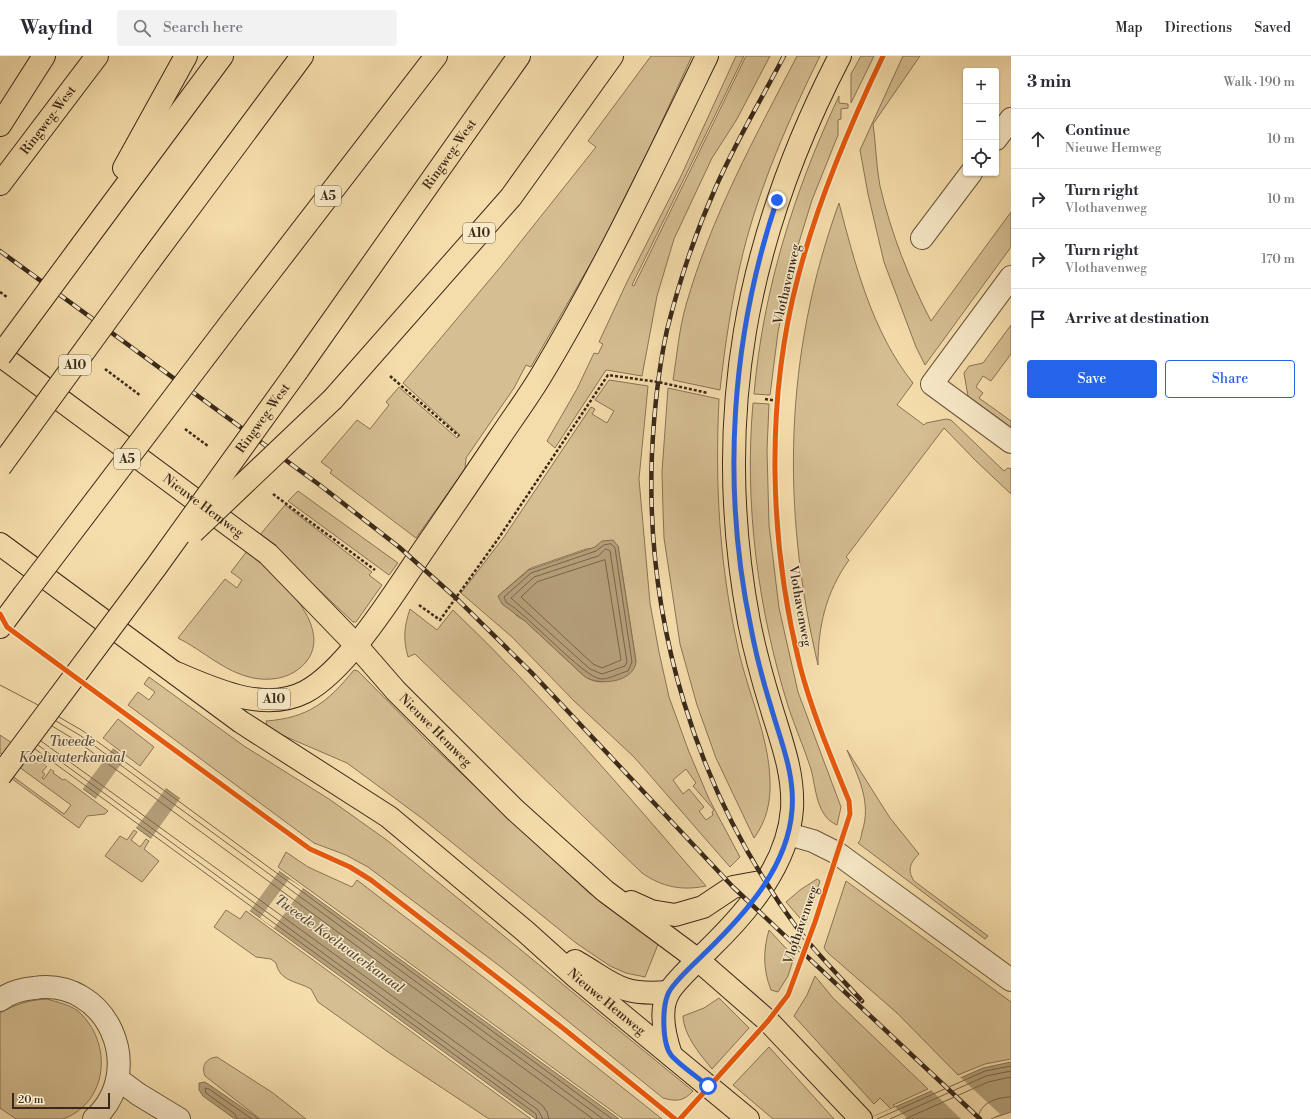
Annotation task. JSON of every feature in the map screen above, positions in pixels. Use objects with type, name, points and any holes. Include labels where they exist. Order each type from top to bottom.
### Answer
[{"type":"main road","points":[[0,125],[44,56]]},
{"type":"main road","name":"Ringweg-West","points":[[0,184],[15,162],[97,56]]},
{"type":"main road","points":[[82,244],[186,56]]},
{"type":"main road","points":[[0,355],[222,56]]},
{"type":"main road","name":"A10","points":[[0,467],[302,56]]},
{"type":"main road","name":"Ringweg-West","points":[[0,776],[156,567],[297,371],[519,56]]},
{"type":"main road","name":"A10","points":[[156,567],[333,399],[511,197],[612,56]]},
{"type":"main road","name":"A10","points":[[176,674],[221,692],[272,700],[290,697],[304,692],[325,680],[356,645],[419,557],[541,375],[597,275],[707,56]]},
{"type":"main road","points":[[671,1055],[665,1037],[664,1017],[668,992],[732,927],[750,904],[778,860],[788,834],[792,807],[791,774],[754,644],[736,534],[734,490],[736,396],[748,312],[769,224],[807,123],[840,56]]},
{"type":"main road","name":"A5","points":[[0,627],[431,61]]},
{"type":"main road","name":"Nieuwe Hemweg","points":[[0,355],[268,554],[356,645],[396,691],[515,810],[605,891],[698,960],[768,1021],[862,1119]]},
{"type":"main road","name":"Nieuwe Hemweg","points":[[0,544],[241,722],[388,817],[526,932],[576,977],[748,1119]]},
{"type":"main road","points":[[605,891],[651,911],[675,915],[703,907],[733,887],[766,881]]},
{"type":"main road","points":[[526,932],[618,988],[638,994],[668,992]]},
{"type":"street","points":[[999,135],[1011,119]]},
{"type":"street","points":[[922,238],[969,176]]},
{"type":"street","points":[[1011,277],[932,384],[1011,442]]},
{"type":"street","points":[[788,834],[813,841],[837,853],[1011,980]]},
{"type":"street","points":[[1,998],[23,989],[42,986],[61,989],[80,996],[100,1012],[108,1022],[116,1040],[120,1059],[118,1079],[108,1102],[104,1117]]},
{"type":"street","points":[[118,1079],[138,1094],[178,1119]]},
{"type":"path","points":[[0,292],[13,301]]},
{"type":"path","points":[[102,367],[146,400]]},
{"type":"path","points":[[440,620],[498,539],[608,375],[682,387],[716,395],[778,401]]},
{"type":"path","points":[[398,383],[459,436]]},
{"type":"path","points":[[778,408],[779,395]]},
{"type":"path","points":[[184,428],[209,447]]},
{"type":"path","points":[[266,489],[376,572]]},
{"type":"shaded area","points":[[651,56],[692,56],[650,147],[600,247],[531,367],[526,365],[514,388],[466,458],[465,469],[416,538],[330,473],[332,470],[321,462],[357,420],[370,429],[389,405],[386,402],[399,387],[457,438],[460,435],[403,383],[503,264],[596,147],[588,141]]},
{"type":"shaded area","points":[[736,56],[744,56],[632,285],[634,286],[746,56],[770,56],[737,119],[712,158],[674,239],[657,296],[642,376],[606,370],[555,448],[547,441],[577,389],[594,353],[598,354],[603,344],[599,342],[626,284],[681,176]]},
{"type":"shaded area","points":[[797,56],[820,56],[776,153],[750,228],[732,304],[720,390],[673,380],[686,305],[708,240],[735,178]]},
{"type":"shaded area","points":[[861,56],[874,56],[851,103],[851,74]]},
{"type":"shaded area","points":[[903,56],[920,56],[873,124],[880,186],[884,204],[908,272],[931,321],[1011,212],[1011,247],[925,365],[916,347],[884,262],[868,194],[860,150]]},
{"type":"shaded area","points":[[839,96],[839,103],[848,104],[848,108],[841,109],[841,119],[838,120],[838,135],[812,200],[792,265],[778,332],[770,395],[754,394],[758,355],[765,317],[783,242],[808,168]]},
{"type":"shaded area","points":[[839,203],[859,273],[876,320],[886,342],[913,383],[897,405],[924,425],[926,423],[946,419],[951,420],[1004,471],[1008,468],[1011,469],[1011,494],[944,428],[846,557],[849,560],[834,584],[825,610],[818,651],[818,665],[806,606],[798,548],[794,490],[794,432],[798,375],[807,317],[821,260]]},
{"type":"shaded area","points":[[1011,325],[1011,354],[991,381],[983,376],[976,387],[983,393],[979,398],[1011,421],[1011,427],[968,396],[964,373],[969,366],[983,363]]},
{"type":"shaded area","points":[[609,380],[648,386],[639,479],[650,603],[669,697],[689,752],[709,799],[740,857],[730,867],[634,757],[574,701],[512,637],[461,593],[504,537],[591,407],[595,409],[592,414],[607,423],[614,411],[595,400]],"holes":[[[618,546],[636,661],[612,679],[599,682],[584,676],[525,621],[517,616],[498,596],[529,569],[586,549]],[[686,769],[696,783],[693,786],[714,810],[712,812],[713,815],[706,820],[699,811],[704,807],[689,789],[683,794],[673,780]]]},
{"type":"shaded area","points":[[668,388],[719,399],[718,491],[722,552],[726,582],[741,660],[766,746],[769,764],[769,804],[762,825],[754,838],[716,758],[697,705],[680,644],[664,538],[662,472]]},
{"type":"shaded area","points":[[753,403],[769,404],[767,450],[769,525],[779,608],[798,692],[841,807],[837,825],[830,821],[825,815],[818,801],[811,769],[788,706],[761,594],[752,518],[750,479]]},
{"type":"shaded area","points":[[298,491],[398,563],[389,575],[288,501]]},
{"type":"shaded area","points":[[285,505],[372,572],[369,575],[382,585],[356,622],[353,622],[280,553],[259,536]]},
{"type":"shaded area","points":[[247,551],[287,588],[300,604],[310,621],[314,638],[311,654],[300,668],[284,677],[265,679],[243,675],[223,666],[178,638],[225,579],[237,588],[242,580],[231,572]]},
{"type":"shaded area","points":[[410,609],[437,630],[453,610],[551,710],[706,886],[689,888],[672,887],[657,882],[642,873],[415,654],[408,657],[405,644],[405,633],[406,622]]},
{"type":"shaded area","points":[[354,670],[358,671],[430,744],[589,893],[659,942],[645,977],[626,973],[610,966],[576,943],[423,819],[347,763],[268,729],[266,721],[294,716],[316,706],[335,691]]},
{"type":"shaded area","points":[[149,677],[244,746],[329,799],[388,841],[693,1091],[680,1100],[663,1098],[501,967],[368,867],[346,855],[314,843],[128,705],[138,692],[149,700],[155,692],[144,684]]},
{"type":"shaded area","points":[[118,719],[154,747],[140,766],[103,738]]},
{"type":"shaded area","points":[[0,735],[47,766],[42,772],[45,774],[42,778],[44,779],[51,769],[54,771],[53,773],[63,780],[65,779],[108,811],[105,814],[87,816],[79,828],[0,770],[0,767],[64,814],[71,805],[0,753]]},
{"type":"shaded area","points":[[847,750],[890,818],[919,854],[913,860],[910,867],[914,881],[988,936],[985,939],[858,843],[861,838],[865,821],[865,800]]},
{"type":"shaded area","points":[[134,830],[137,832],[131,840],[140,847],[146,839],[149,841],[144,849],[159,861],[142,882],[105,856],[120,836],[127,840]]},
{"type":"shaded area","points":[[286,852],[308,867],[352,887],[357,880],[491,983],[662,1119],[623,1119],[278,867]]},
{"type":"shaded area","points":[[817,879],[820,881],[805,924],[786,902],[800,890]]},
{"type":"shaded area","points":[[846,881],[1011,1002],[1011,1059],[985,1064],[958,1075],[897,1013],[828,953],[824,948]]},
{"type":"shaded area","points":[[226,910],[240,919],[246,911],[531,1119],[489,1119],[391,1054],[318,1002],[311,989],[290,980],[281,974],[276,963],[271,959],[256,957],[214,927]]},
{"type":"shaded area","points":[[769,930],[794,957],[788,976],[778,992],[771,990],[766,975],[765,952]]},
{"type":"shaded area","points":[[815,976],[833,998],[928,1089],[893,1105],[895,1107],[891,1109],[880,1098],[874,1104],[794,1016],[807,995]]},
{"type":"shaded area","points":[[719,998],[749,1028],[712,1069],[689,1038],[683,1016],[704,1008]]},
{"type":"shaded area","points":[[47,999],[75,1009],[89,1024],[97,1039],[101,1054],[101,1070],[97,1086],[90,1099],[78,1111],[63,1119],[16,1119],[0,1108],[0,1013],[23,1003]]},
{"type":"shaded area","points":[[769,1047],[834,1119],[773,1119],[733,1085]]},
{"type":"shaded area","points":[[217,1057],[273,1093],[306,1119],[260,1119],[205,1076],[205,1063],[210,1059]]},
{"type":"water","points":[[613,540],[618,546],[636,662],[634,669],[629,674],[615,681],[607,682],[590,679],[584,676],[525,621],[502,604],[498,596],[529,570],[595,547],[602,541]]},
{"type":"water","name":"Tweede Koelwaterkanaal","points":[[0,680],[86,728],[139,769],[619,1119],[536,1119],[38,756]]},
{"type":"water","points":[[1011,1062],[1011,1112],[990,1119],[868,1119],[983,1068]]},
{"type":"water","points":[[205,1082],[259,1119],[235,1119],[203,1096],[199,1090],[199,1083]]},
{"type":"pier","points":[[0,678],[87,726],[114,747],[82,790],[0,734]]},
{"type":"pier","points":[[126,757],[167,787],[135,829],[95,800]]},
{"type":"pier","points":[[181,797],[280,870],[249,912],[150,840]]},
{"type":"pier","points":[[289,879],[303,888],[274,928],[260,918]]},
{"type":"pier","points":[[960,1077],[1000,1114],[990,1119],[961,1119],[931,1090]]},
{"type":"pier","points":[[895,1107],[908,1119],[868,1119]]},
{"type":"railway","points":[[784,56],[740,138],[715,189],[694,241],[677,294],[667,330],[657,392],[652,453],[652,516],[658,579],[668,641],[684,702],[705,762],[731,820],[761,875],[805,938],[862,1001]]},
{"type":"railway","points":[[0,251],[321,486],[399,547],[456,598],[531,672],[733,887],[980,1119]]},
{"type":"cycle path","name":"Vlothavenweg","points":[[680,1119],[768,1021],[788,995],[815,922],[850,814],[849,801],[810,700],[800,666],[790,619],[782,570],[777,521],[775,472],[776,422],[780,373],[787,324],[806,248],[835,164],[883,56]]},
{"type":"cycle path","points":[[0,614],[7,627],[310,849],[350,867],[371,880],[564,1029],[675,1119]]},
{"type":"route","points":[[708,1086],[671,1055],[665,1037],[664,1017],[668,992],[732,927],[766,881],[778,860],[788,834],[792,813],[793,793],[791,774],[765,686],[750,622],[736,534],[734,490],[736,396],[742,344],[754,280],[777,200]]}]
